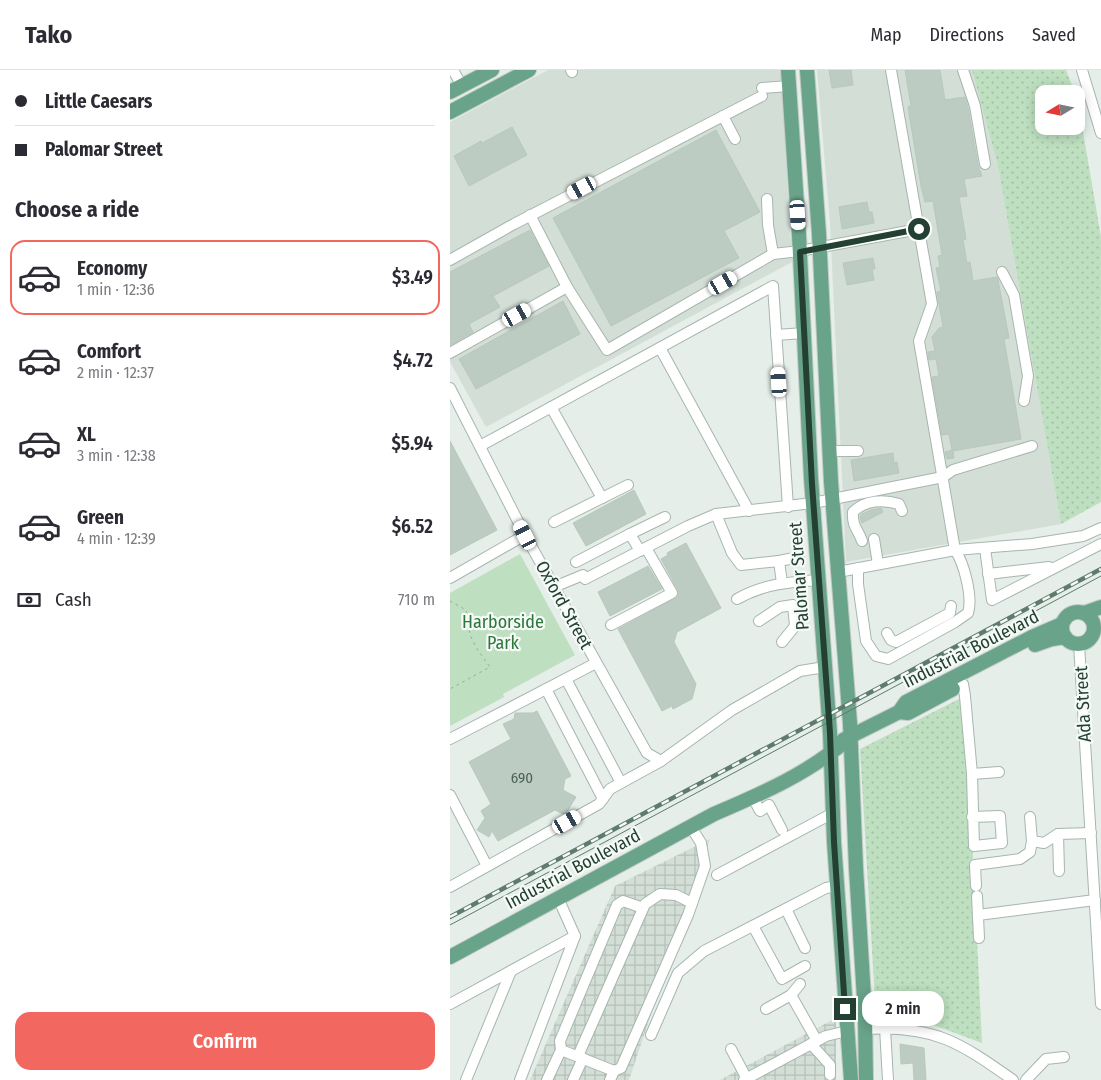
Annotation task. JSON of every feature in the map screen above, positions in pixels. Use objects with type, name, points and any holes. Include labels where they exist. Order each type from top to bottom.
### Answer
[{"type":"main road","points":[[456,89],[492,70]]},
{"type":"main road","points":[[450,112],[529,70]]},
{"type":"main road","name":"Palomar Street","points":[[788,70],[813,503],[831,749],[837,886],[851,1080]]},
{"type":"main road","points":[[807,70],[833,499],[850,737],[866,1080]]},
{"type":"main road","name":"Industrial Boulevard","points":[[1079,644],[1069,641],[1064,631],[1067,616],[1071,613],[1084,613],[1101,607]]},
{"type":"main road","points":[[1079,644],[1092,636],[1097,623],[1084,613]]},
{"type":"main road","name":"Industrial Boulevard","points":[[899,712],[908,713],[1064,631]]},
{"type":"main road","name":"Industrial Boulevard","points":[[714,814],[753,798],[850,737],[899,712],[906,702],[1032,638],[1064,631]]},
{"type":"main road","name":"Industrial Boulevard","points":[[450,957],[691,827],[740,796],[831,749]]},
{"type":"main road","points":[[843,970],[854,1017],[860,1026],[865,1028]]},
{"type":"main road","points":[[847,1031],[853,1035],[865,1063]]},
{"type":"street","points":[[453,70],[456,89]]},
{"type":"street","points":[[858,568],[858,584],[866,641],[876,656],[888,659],[968,613],[970,602],[962,560],[955,550],[919,341],[932,304],[892,70]]},
{"type":"street","points":[[963,70],[975,106],[985,164]]},
{"type":"street","points":[[1082,70],[1101,133]]},
{"type":"street","points":[[450,260],[530,215],[723,116],[762,92],[789,86]]},
{"type":"street","points":[[723,116],[735,139]]},
{"type":"street","points":[[767,200],[768,225],[773,254]]},
{"type":"street","points":[[530,215],[567,286],[607,350],[773,254],[800,252],[919,229]]},
{"type":"street","points":[[1002,272],[1014,295],[1028,376],[1024,401]]},
{"type":"street","points":[[450,353],[567,286]]},
{"type":"street","points":[[480,446],[773,286],[788,507]]},
{"type":"street","points":[[776,335],[804,333]]},
{"type":"street","points":[[660,348],[749,511]]},
{"type":"street","name":"Oxford Street","points":[[451,391],[525,535],[647,753],[661,761]]},
{"type":"street","points":[[551,407],[602,498]]},
{"type":"street","points":[[554,587],[584,577],[716,514],[813,503],[943,477],[953,470],[1032,446]]},
{"type":"street","points":[[830,451],[858,451]]},
{"type":"street","points":[[554,522],[628,486]]},
{"type":"street","points":[[862,541],[852,520],[853,512],[858,508],[878,501],[889,501],[899,504],[902,511]]},
{"type":"street","points":[[716,514],[732,553],[740,565],[799,558]]},
{"type":"street","points":[[576,562],[665,517]]},
{"type":"street","points":[[838,572],[955,550],[1083,536],[1101,528]]},
{"type":"street","points":[[611,625],[672,593],[643,549],[630,534]]},
{"type":"street","points":[[450,578],[525,535]]},
{"type":"street","points":[[1083,536],[1088,550]]},
{"type":"street","points":[[874,539],[878,564]]},
{"type":"street","points":[[985,548],[992,600],[1101,544]]},
{"type":"street","points":[[779,561],[782,583]]},
{"type":"street","points":[[988,574],[1058,566]]},
{"type":"street","points":[[737,599],[750,591],[782,583],[818,580]]},
{"type":"street","points":[[759,621],[780,607],[793,605],[795,626],[782,642]]},
{"type":"street","points":[[886,633],[891,640],[896,642],[950,613],[951,606]]},
{"type":"street","name":"Ada Street","points":[[1079,644],[1091,833],[1097,862],[1095,900],[1098,918],[1101,1004]]},
{"type":"street","points":[[450,739],[596,663]]},
{"type":"street","points":[[450,887],[599,804],[610,789],[661,761],[732,710],[800,671],[825,667]]},
{"type":"street","points":[[566,679],[621,783]]},
{"type":"street","points":[[963,684],[966,696],[972,774],[972,817]]},
{"type":"street","points":[[546,689],[603,799]]},
{"type":"street","points":[[972,774],[1000,772]]},
{"type":"street","points":[[450,795],[487,866]]},
{"type":"street","points":[[753,798],[760,811],[769,805],[782,830]]},
{"type":"street","points":[[717,875],[833,813]]},
{"type":"street","points":[[980,938],[975,865],[1020,859],[1030,852],[1032,841],[1030,817]]},
{"type":"street","points":[[561,1050],[580,1057],[612,1076],[621,1068],[692,903],[705,866],[701,843],[691,827]]},
{"type":"street","points":[[1032,841],[1044,842],[1058,834],[1091,833]]},
{"type":"street","points":[[1058,834],[1058,871]]},
{"type":"street","points":[[651,1035],[678,973],[704,951],[826,888],[837,886]]},
{"type":"street","points":[[573,1080],[580,1057],[645,904],[660,894],[676,896],[692,903]]},
{"type":"street","points":[[520,1080],[576,936],[558,898]]},
{"type":"street","points":[[978,915],[1095,900]]},
{"type":"street","points":[[547,1080],[561,1050],[560,1041],[617,905],[623,901],[643,908]]},
{"type":"street","points":[[786,909],[805,948]]},
{"type":"street","points":[[753,926],[782,979],[805,966]]},
{"type":"street","points":[[450,1004],[576,936]]},
{"type":"street","points":[[466,1080],[511,970]]},
{"type":"street","points":[[766,1009],[791,995],[800,984]]},
{"type":"street","points":[[791,995],[814,1043],[830,1070],[849,1062]]},
{"type":"street","points":[[865,1028],[923,1031],[943,1037],[977,1055],[1013,1080]]},
{"type":"street","points":[[885,1028],[888,1080]]},
{"type":"street","points":[[732,1049],[745,1079],[826,1036],[847,1031]]},
{"type":"street","points":[[1026,1080],[1046,1059],[1064,1057]]},
{"type":"path","points":[[450,601],[466,610],[468,631],[474,646],[490,667],[450,689]]},
{"type":"shaded area","points":[[548,70],[781,70],[792,262],[486,427],[450,362],[450,122]]},
{"type":"shaded area","points":[[817,70],[972,70],[998,166],[1061,524],[846,562],[830,223]]},
{"type":"shaded area","points":[[710,839],[629,1080],[530,1080],[615,886]]},
{"type":"shaded area","points":[[836,1018],[836,1080],[720,1080]]},
{"type":"green space","points":[[972,70],[1066,70],[1072,85],[1035,85],[1035,135],[1083,135],[1101,237],[1101,502],[1061,524],[998,166]]},
{"type":"green space","name":"Harborside Park","points":[[520,554],[575,655],[503,694],[504,697],[450,726],[450,593]]},
{"type":"green space","points":[[965,696],[982,1043],[928,1023],[876,1017],[860,749]]},
{"type":"building","points":[[829,70],[851,70],[853,85],[832,88]]},
{"type":"building","points":[[905,70],[940,70],[945,100],[965,97],[978,165],[982,176],[964,179],[967,196],[959,197],[966,239],[963,240],[967,263],[970,262],[973,281],[997,277],[998,280],[1009,338],[1004,339],[1021,439],[953,451],[954,458],[947,459],[945,452],[952,450],[949,434],[942,435],[932,377],[939,376],[936,359],[929,360],[928,352],[935,351],[932,337],[939,328],[943,327],[937,292],[941,291],[936,268],[940,267],[938,256],[942,255],[933,201],[925,202],[921,186],[908,107],[911,106]]},
{"type":"building","points":[[512,127],[527,155],[469,186],[454,156]]},
{"type":"building","points":[[716,130],[760,212],[724,231],[739,258],[611,326],[553,218]]},
{"type":"building","points":[[867,202],[869,212],[872,212],[874,223],[842,229],[839,207]]},
{"type":"building","points":[[530,230],[549,266],[493,296],[500,307],[469,324],[473,332],[450,345],[450,272]]},
{"type":"building","points":[[873,258],[874,280],[847,285],[843,263]]},
{"type":"building","points":[[563,301],[580,334],[476,389],[459,359]]},
{"type":"building","points":[[450,441],[497,530],[450,555]]},
{"type":"building","points":[[893,453],[894,463],[897,462],[899,473],[854,481],[851,460]]},
{"type":"building","points":[[634,490],[646,514],[586,546],[573,523]]},
{"type":"building","points":[[881,508],[883,512],[862,523],[860,517],[862,514]]},
{"type":"building","points":[[686,543],[721,608],[677,632],[674,642],[696,684],[692,699],[673,709],[672,706],[662,711],[618,629],[678,597],[678,590],[661,559],[668,555],[667,553]]},
{"type":"building","points":[[648,566],[662,589],[610,616],[598,592]]},
{"type":"building","points":[[537,711],[571,776],[565,779],[563,790],[576,797],[565,815],[555,810],[498,841],[492,831],[489,837],[477,830],[485,818],[481,811],[491,804],[469,762],[511,739],[503,724],[514,719],[515,713],[533,713]]},
{"type":"building","points":[[900,1044],[924,1048],[926,1080],[914,1080],[913,1063],[901,1064]]},
{"type":"tram line","points":[[450,925],[1101,576]]},
{"type":"railway","points":[[450,917],[1101,569]]},
{"type":"route","points":[[845,1009],[834,842],[830,733],[812,484],[800,252],[919,229]]}]
